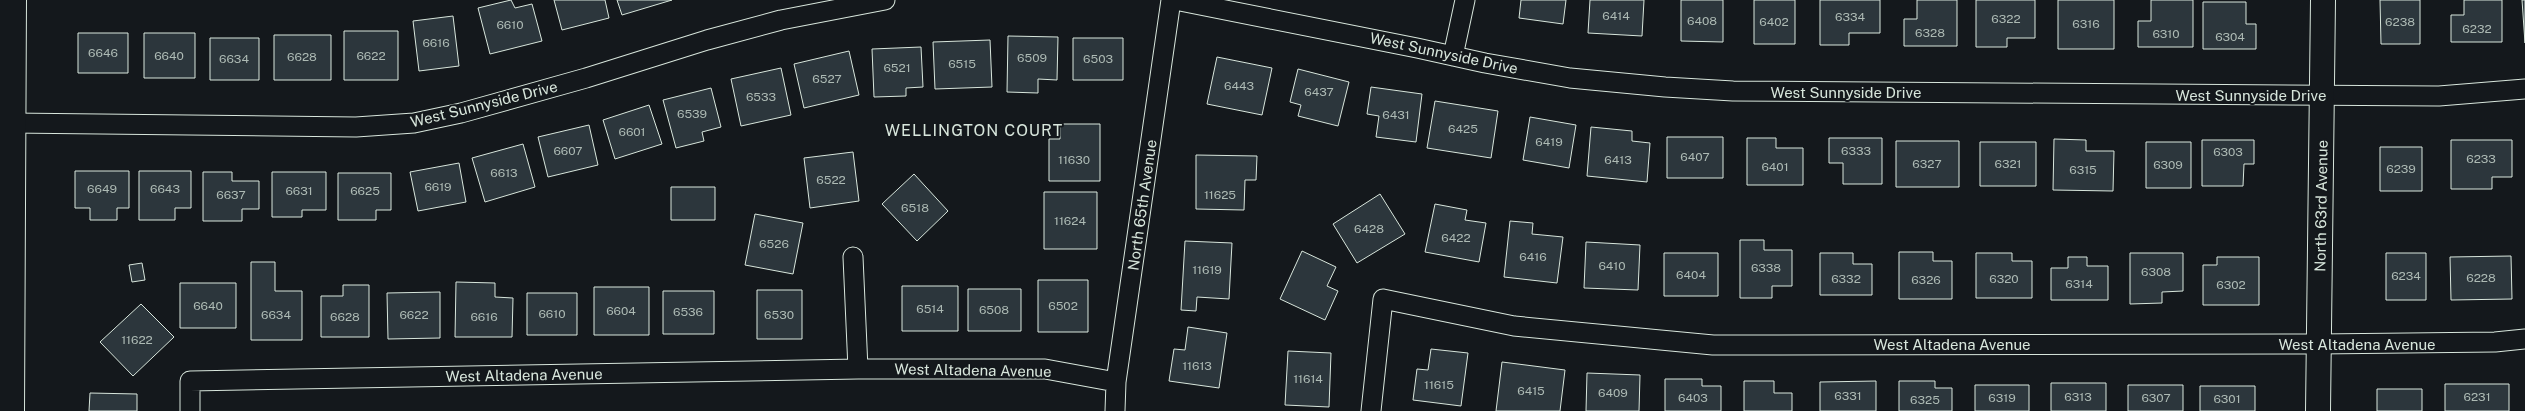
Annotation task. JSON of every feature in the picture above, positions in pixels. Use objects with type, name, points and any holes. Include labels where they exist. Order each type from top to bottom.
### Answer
[{"type":"main road","points":[[9,2],[11,411]]},
{"type":"street","name":"West Sunnyside Drive","points":[[11,124],[356,127],[414,123],[576,80],[707,40],[781,20],[885,0]]},
{"type":"street","name":"North 65th Avenue","points":[[1115,411],[1116,382],[1171,0]]},
{"type":"street","name":"West Sunnyside Drive","points":[[1175,0],[1570,78],[1665,87],[1733,91],[2439,96],[2525,89]]},
{"type":"street","points":[[1452,56],[1466,0]]},
{"type":"street","name":"North 63rd Avenue","points":[[2318,411],[2323,0]]},
{"type":"street","points":[[853,257],[858,369]]},
{"type":"street","name":"West Altadena Avenue","points":[[1370,411],[1383,299],[1514,326],[1713,345],[2319,344],[2495,342],[2525,339]]},
{"type":"street","name":"West Altadena Avenue","points":[[190,411],[190,381],[858,369],[1045,369],[1116,382]]},
{"type":"building","points":[[511,0],[515,8],[532,4],[542,41],[490,54],[478,8]]},
{"type":"building","points":[[554,0],[605,0],[609,18],[562,30]]},
{"type":"building","points":[[617,0],[672,0],[622,15]]},
{"type":"building","points":[[1521,0],[1566,0],[1563,24],[1519,18]]},
{"type":"building","points":[[1590,0],[1644,0],[1642,36],[1588,33]]},
{"type":"building","points":[[1681,0],[1723,0],[1723,42],[1681,41]]},
{"type":"building","points":[[1754,0],[1795,0],[1795,44],[1754,44]]},
{"type":"building","points":[[1820,0],[1880,0],[1880,33],[1849,33],[1849,45],[1820,45]]},
{"type":"building","points":[[1917,0],[1957,0],[1957,46],[1904,46],[1904,19],[1917,19]]},
{"type":"building","points":[[1976,0],[2035,0],[2035,38],[2007,38],[2007,47],[1976,47]]},
{"type":"building","points":[[2058,0],[2114,0],[2114,49],[2058,49]]},
{"type":"building","points":[[2151,0],[2193,0],[2193,47],[2138,47],[2138,21],[2151,21]]},
{"type":"building","points":[[2380,0],[2420,0],[2420,44],[2381,44]]},
{"type":"building","points":[[2464,0],[2502,0],[2502,42],[2451,42],[2451,15],[2464,15]]},
{"type":"building","points":[[2522,0],[2525,0],[2525,43]]},
{"type":"building","points":[[2203,2],[2246,2],[2246,24],[2256,24],[2256,49],[2203,49]]},
{"type":"building","points":[[453,16],[459,66],[419,71],[413,21]]},
{"type":"building","points":[[344,31],[398,31],[398,80],[344,80]]},
{"type":"building","points":[[78,33],[128,33],[128,73],[78,73]]},
{"type":"building","points":[[144,33],[195,33],[195,78],[144,78]]},
{"type":"building","points":[[274,35],[331,35],[331,80],[274,80]]},
{"type":"building","points":[[1008,36],[1058,37],[1057,80],[1038,79],[1038,93],[1007,92]]},
{"type":"building","points":[[210,38],[259,38],[259,80],[210,80]]},
{"type":"building","points":[[1073,38],[1123,38],[1123,80],[1073,80]]},
{"type":"building","points":[[990,40],[992,87],[935,89],[933,42]]},
{"type":"building","points":[[921,47],[923,87],[906,88],[906,96],[874,97],[872,49]]},
{"type":"building","points":[[849,51],[859,95],[804,108],[794,64]]},
{"type":"building","points":[[1217,57],[1272,68],[1262,115],[1207,104]]},
{"type":"building","points":[[781,68],[791,115],[741,126],[731,79]]},
{"type":"building","points":[[1298,69],[1349,82],[1338,126],[1298,116],[1301,105],[1290,102]]},
{"type":"building","points":[[1371,87],[1422,94],[1416,142],[1376,137],[1379,116],[1367,114]]},
{"type":"building","points":[[711,88],[721,127],[702,132],[704,141],[676,148],[663,100]]},
{"type":"building","points":[[1435,101],[1498,111],[1491,158],[1427,148]]},
{"type":"building","points":[[649,105],[662,144],[615,159],[603,120]]},
{"type":"building","points":[[1530,117],[1576,125],[1569,168],[1523,160]]},
{"type":"building","points":[[1060,124],[1100,124],[1100,181],[1049,181],[1049,139],[1060,139]]},
{"type":"building","points":[[589,125],[598,165],[548,177],[538,137]]},
{"type":"building","points":[[1591,127],[1632,131],[1632,141],[1650,143],[1647,182],[1587,176]]},
{"type":"building","points":[[1667,137],[1723,137],[1723,178],[1667,178]]},
{"type":"building","points":[[1747,138],[1776,138],[1776,148],[1803,148],[1803,185],[1747,185]]},
{"type":"building","points":[[1829,138],[1882,138],[1882,184],[1843,184],[1843,163],[1829,163]]},
{"type":"building","points":[[2054,139],[2086,140],[2086,151],[2114,151],[2113,191],[2053,190]]},
{"type":"building","points":[[2202,140],[2254,140],[2254,164],[2244,164],[2243,186],[2202,186]]},
{"type":"building","points":[[2451,140],[2512,140],[2512,177],[2492,177],[2492,189],[2451,189]]},
{"type":"building","points":[[1896,141],[1959,141],[1959,187],[1896,187]]},
{"type":"building","points":[[1980,142],[2036,142],[2036,186],[1980,186]]},
{"type":"building","points":[[2146,142],[2191,142],[2191,188],[2146,188]]},
{"type":"building","points":[[523,144],[535,187],[485,202],[472,158]]},
{"type":"building","points":[[2380,147],[2422,147],[2422,191],[2380,191]]},
{"type":"building","points":[[853,152],[859,201],[810,208],[804,158]]},
{"type":"building","points":[[1196,155],[1257,156],[1256,180],[1245,180],[1244,210],[1196,209]]},
{"type":"building","points":[[459,163],[466,202],[418,211],[410,172]]},
{"type":"building","points":[[75,171],[129,171],[129,208],[117,208],[117,220],[90,220],[90,208],[75,208]]},
{"type":"building","points":[[139,171],[191,171],[191,208],[175,208],[175,220],[139,220]]},
{"type":"building","points":[[203,172],[232,172],[232,181],[259,181],[259,209],[242,209],[242,221],[203,221]]},
{"type":"building","points":[[272,172],[326,172],[326,210],[302,210],[302,217],[272,217]]},
{"type":"building","points":[[338,173],[391,173],[391,210],[376,210],[376,220],[338,220]]},
{"type":"building","points":[[914,174],[948,211],[917,241],[882,204]]},
{"type":"building","points":[[671,187],[715,187],[715,220],[671,220]]},
{"type":"building","points":[[1044,192],[1097,192],[1097,249],[1044,249]]},
{"type":"building","points":[[1380,194],[1405,234],[1357,263],[1333,224]]},
{"type":"building","points":[[1435,204],[1467,210],[1465,220],[1486,223],[1479,262],[1425,252]]},
{"type":"building","points":[[755,214],[803,223],[793,274],[745,265]]},
{"type":"building","points":[[1510,221],[1533,223],[1532,234],[1563,237],[1557,283],[1504,277]]},
{"type":"building","points":[[1740,240],[1764,240],[1764,250],[1792,250],[1792,286],[1772,286],[1772,298],[1740,298]]},
{"type":"building","points":[[1185,241],[1232,243],[1229,299],[1197,297],[1196,311],[1181,310]]},
{"type":"building","points":[[1586,242],[1640,245],[1638,290],[1584,288]]},
{"type":"building","points":[[1302,251],[1336,267],[1327,286],[1338,291],[1325,320],[1280,299]]},
{"type":"building","points":[[1899,252],[1933,252],[1933,261],[1952,261],[1952,299],[1899,299]]},
{"type":"building","points":[[1664,253],[1718,253],[1718,296],[1664,296]]},
{"type":"building","points":[[1820,253],[1853,253],[1853,264],[1872,264],[1872,295],[1820,295]]},
{"type":"building","points":[[1976,253],[2012,253],[2012,261],[2032,261],[2032,298],[1976,298]]},
{"type":"building","points":[[2130,253],[2183,253],[2183,291],[2162,292],[2162,303],[2130,304]]},
{"type":"building","points":[[2386,253],[2426,253],[2426,300],[2386,300]]},
{"type":"building","points":[[2511,256],[2512,299],[2451,300],[2450,257]]},
{"type":"building","points":[[2068,257],[2087,257],[2087,266],[2108,266],[2108,300],[2051,300],[2051,268],[2068,268]]},
{"type":"building","points":[[2217,257],[2259,257],[2259,305],[2203,305],[2203,265],[2217,265]]},
{"type":"building","points":[[251,262],[275,262],[275,291],[302,291],[302,340],[251,340]]},
{"type":"building","points":[[142,263],[145,280],[132,282],[129,265]]},
{"type":"building","points":[[1038,280],[1088,280],[1088,332],[1038,332]]},
{"type":"building","points":[[456,282],[495,283],[495,297],[513,298],[512,337],[455,337]]},
{"type":"building","points":[[180,283],[236,283],[236,328],[180,328]]},
{"type":"building","points":[[343,285],[369,285],[369,337],[321,337],[321,296],[343,296]]},
{"type":"building","points":[[902,286],[958,286],[958,331],[902,331]]},
{"type":"building","points":[[594,287],[649,287],[649,335],[594,335]]},
{"type":"building","points":[[968,289],[1021,289],[1021,331],[968,331]]},
{"type":"building","points":[[757,290],[802,290],[802,339],[757,339]]},
{"type":"building","points":[[663,291],[714,291],[714,334],[663,334]]},
{"type":"building","points":[[440,292],[440,338],[388,339],[387,293]]},
{"type":"building","points":[[527,293],[577,293],[577,335],[527,335]]},
{"type":"building","points":[[141,304],[174,337],[133,376],[100,342]]},
{"type":"building","points":[[1188,327],[1227,333],[1219,388],[1169,381],[1174,349],[1185,350]]},
{"type":"building","points":[[1431,349],[1468,353],[1461,406],[1413,400],[1417,369],[1428,370]]},
{"type":"building","points":[[1288,351],[1331,353],[1329,407],[1285,405]]},
{"type":"building","points":[[1502,362],[1565,370],[1560,411],[1496,411]]},
{"type":"building","points":[[1587,373],[1640,375],[1639,411],[1586,411]]},
{"type":"building","points":[[1665,379],[1702,379],[1702,386],[1721,386],[1721,411],[1665,411]]},
{"type":"building","points":[[1744,381],[1774,381],[1774,393],[1792,393],[1792,411],[1744,411]]},
{"type":"building","points":[[1876,381],[1876,411],[1820,411],[1820,382]]},
{"type":"building","points":[[1899,381],[1935,381],[1935,388],[1952,388],[1952,411],[1899,411]]},
{"type":"building","points":[[2051,383],[2106,383],[2106,411],[2051,411]]},
{"type":"building","points":[[2445,384],[2509,384],[2509,411],[2445,411]]},
{"type":"building","points":[[1975,385],[2029,385],[2029,411],[1975,411]]},
{"type":"building","points":[[2128,385],[2183,385],[2183,411],[2128,411]]},
{"type":"building","points":[[2200,386],[2255,386],[2255,411],[2200,411]]},
{"type":"building","points":[[2377,389],[2422,389],[2422,411],[2377,411]]},
{"type":"building","points":[[90,393],[137,394],[137,411],[89,411]]},
{"type":"district","name":"WELLINGTON COURT","points":[[974,130]]}]
